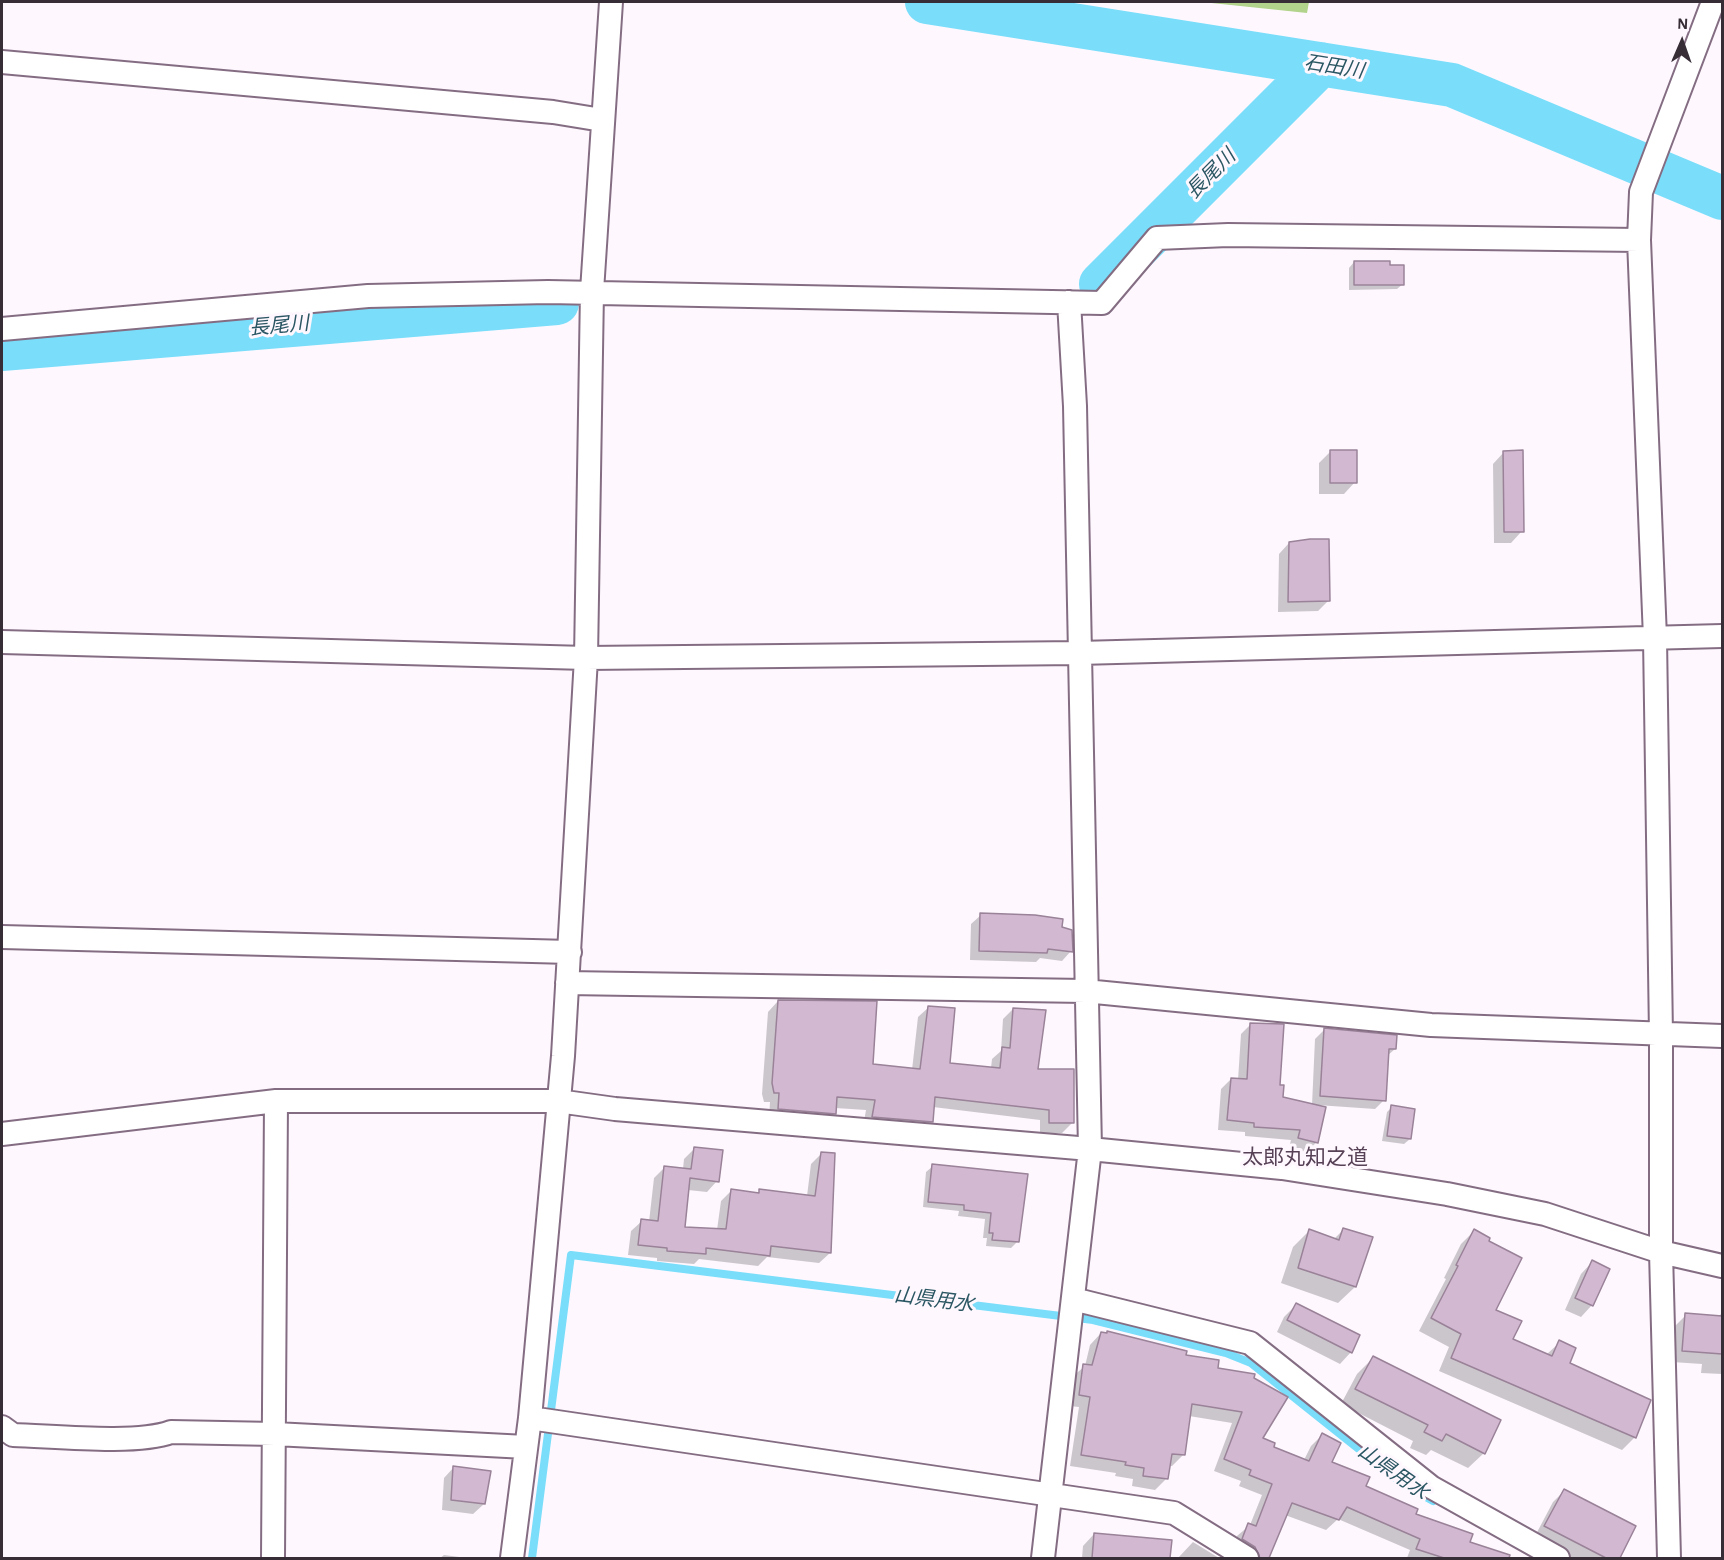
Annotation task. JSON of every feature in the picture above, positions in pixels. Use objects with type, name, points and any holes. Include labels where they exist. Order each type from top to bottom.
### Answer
[{"type":"street","points":[[512,1558],[531,1418],[570,952],[586,658],[592,291],[611,2]]},
{"type":"street","points":[[1669,1558],[1661,1252],[1661,1035],[1655,638],[1639,240],[1641,192],[1713,2]]},
{"type":"street","points":[[2,62],[553,112],[602,120]]},
{"type":"street","points":[[2,329],[368,296],[592,291],[1102,303],[1157,238],[1228,235],[1639,240]]},
{"type":"street","points":[[1043,1558],[1090,1149],[1085,991],[1075,406],[1069,302]]},
{"type":"street","points":[[2,642],[586,658],[1079,653],[1722,636]]},
{"type":"street","points":[[2,937],[570,952]]},
{"type":"street","points":[[567,982],[1085,991],[1431,1025],[1722,1036]]},
{"type":"street","points":[[273,1558],[276,1101]]},
{"type":"street","points":[[2,1134],[276,1101],[558,1101],[615,1109],[1090,1149],[1282,1168],[1447,1194],[1545,1214],[1661,1252],[1722,1266]]},
{"type":"street","points":[[1072,1312],[1250,1343],[1431,1487],[1558,1558]]},
{"type":"street","points":[[531,1418],[1174,1513],[1247,1558]]},
{"type":"street","points":[[2,1427],[13,1435],[110,1437],[159,1436],[171,1432],[275,1434],[526,1447]]},
{"type":"green space","points":[[1202,2],[1309,2],[1307,13]]},
{"type":"building","points":[[1354,261],[1390,261],[1390,265],[1404,265],[1404,285],[1354,285]]},
{"type":"building","points":[[1330,450],[1357,450],[1357,483],[1330,483]]},
{"type":"building","points":[[1523,450],[1524,532],[1504,532],[1503,451]]},
{"type":"building","points":[[1329,539],[1330,601],[1288,602],[1289,542]]},
{"type":"building","points":[[980,913],[1035,915],[1063,919],[1062,927],[1072,930],[1073,952],[1048,949],[1047,953],[979,951]]},
{"type":"building","points":[[778,1000],[877,1001],[873,1064],[920,1069],[928,1006],[955,1008],[950,1063],[1000,1068],[1002,1047],[1010,1048],[1013,1008],[1046,1010],[1038,1069],[1074,1069],[1074,1123],[1049,1123],[1049,1110],[935,1097],[933,1122],[872,1117],[875,1100],[837,1097],[836,1114],[778,1109],[779,1093],[774,1093],[772,1083]]},
{"type":"building","points":[[1250,1023],[1284,1024],[1280,1085],[1284,1085],[1283,1097],[1326,1107],[1318,1143],[1298,1138],[1300,1130],[1254,1127],[1254,1123],[1227,1120],[1231,1078],[1247,1079]]},
{"type":"building","points":[[1324,1028],[1397,1035],[1396,1049],[1389,1049],[1386,1101],[1320,1096]]},
{"type":"building","points":[[1391,1105],[1415,1109],[1411,1139],[1387,1136]]},
{"type":"building","points":[[694,1147],[723,1150],[719,1182],[690,1178],[685,1227],[726,1229],[731,1189],[759,1193],[759,1189],[815,1196],[821,1152],[835,1153],[831,1253],[771,1246],[770,1256],[706,1248],[706,1254],[667,1251],[667,1248],[638,1245],[641,1219],[658,1221],[664,1166],[691,1169]]},
{"type":"building","points":[[932,1164],[1028,1174],[1019,1242],[992,1240],[993,1233],[989,1233],[991,1213],[964,1210],[964,1205],[928,1202]]},
{"type":"building","points":[[1343,1228],[1373,1237],[1356,1287],[1298,1268],[1309,1229],[1339,1240]]},
{"type":"building","points":[[1474,1229],[1490,1238],[1489,1241],[1522,1258],[1496,1310],[1522,1321],[1513,1339],[1552,1356],[1559,1340],[1576,1348],[1570,1363],[1651,1400],[1636,1438],[1451,1358],[1461,1334],[1431,1318]]},
{"type":"building","points":[[1592,1260],[1610,1269],[1593,1306],[1575,1298]]},
{"type":"building","points":[[1296,1303],[1360,1335],[1352,1353],[1287,1320]]},
{"type":"building","points":[[1685,1313],[1722,1316],[1722,1354],[1682,1351]]},
{"type":"building","points":[[1107,1331],[1187,1351],[1186,1355],[1219,1360],[1218,1368],[1255,1374],[1254,1378],[1288,1397],[1263,1438],[1275,1443],[1274,1447],[1309,1461],[1322,1433],[1341,1443],[1332,1462],[1370,1477],[1366,1486],[1418,1509],[1416,1514],[1473,1534],[1470,1542],[1510,1555],[1509,1558],[1444,1558],[1416,1549],[1420,1539],[1347,1507],[1339,1520],[1292,1503],[1269,1558],[1260,1558],[1255,1547],[1242,1539],[1248,1523],[1256,1526],[1272,1484],[1249,1475],[1251,1470],[1224,1459],[1242,1412],[1192,1404],[1185,1455],[1172,1454],[1168,1479],[1143,1476],[1144,1468],[1125,1465],[1126,1462],[1081,1455],[1090,1397],[1079,1395],[1083,1364],[1092,1365],[1101,1332],[1107,1333]]},
{"type":"building","points":[[1373,1356],[1501,1420],[1485,1454],[1446,1434],[1442,1441],[1424,1432],[1428,1425],[1355,1389]]},
{"type":"building","points":[[453,1466],[491,1471],[485,1504],[451,1500]]},
{"type":"building","points":[[1564,1489],[1636,1526],[1620,1558],[1606,1558],[1544,1526]]},
{"type":"building","points":[[1094,1533],[1172,1540],[1170,1558],[1092,1558]]},
{"type":"waterway","name":"石田川","points":[[927,2],[1452,85],[1722,198]]},
{"type":"waterway","name":"長尾川","points":[[1101,284],[1321,64]]},
{"type":"waterway","name":"長尾川","points":[[2,349],[557,303]]},
{"type":"waterway","name":"山県用水","points":[[532,1558],[571,1255],[1093,1320],[1226,1353],[1251,1363],[1404,1485],[1433,1501]]},
{"type":"district","name":"太郎丸知之道","points":[[1305,1158]]}]
